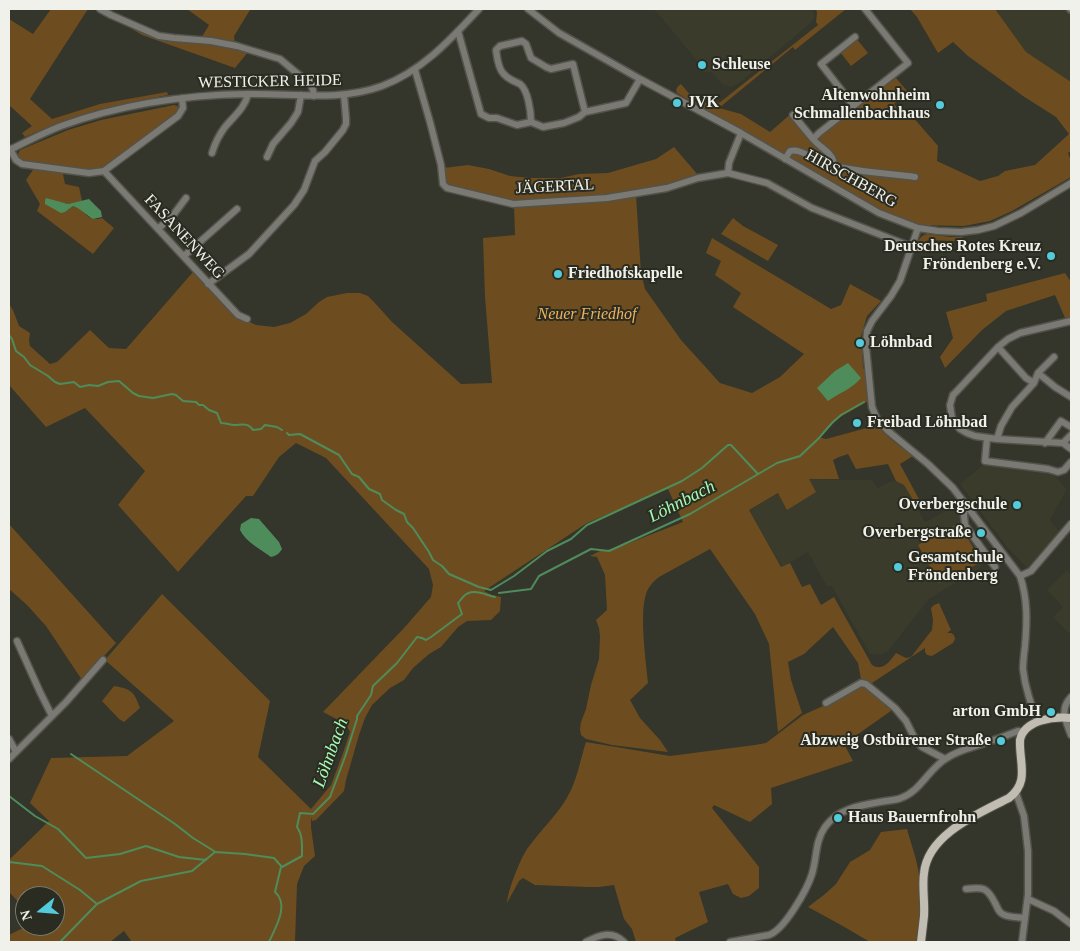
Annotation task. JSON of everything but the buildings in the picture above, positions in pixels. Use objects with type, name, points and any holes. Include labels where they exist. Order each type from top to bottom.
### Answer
[{"type":"main road","points":[[921,942],[924,915],[924,874],[926,861],[931,850],[961,823],[1016,793],[1022,779],[1020,744],[1023,732],[1038,722],[1068,717]]},
{"type":"street","points":[[100,9],[159,36],[237,46],[280,59],[311,85],[314,96]]},
{"type":"street","name":"WESTICKER HEIDE","points":[[182,98],[183,108],[178,116],[104,171],[89,173],[22,164],[16,160],[9,150],[61,126],[138,105],[182,98],[248,94],[344,95],[382,86],[415,70],[436,53],[479,9]]},
{"type":"street","name":"HIRSCHBERG","points":[[528,9],[559,33],[640,79],[741,133],[879,213],[918,228],[961,232],[994,226],[1021,213],[1071,184]]},
{"type":"street","points":[[812,140],[853,105],[908,63],[865,9]]},
{"type":"street","points":[[458,31],[481,114],[489,118],[497,118],[517,124],[532,122],[543,127],[564,123],[579,117],[585,112],[626,103],[640,79]]},
{"type":"street","points":[[853,105],[821,64],[855,37]]},
{"type":"street","points":[[532,122],[525,91],[522,86],[502,72],[496,50],[500,46],[522,41],[526,44],[531,58],[546,67],[551,69],[573,64],[585,112]]},
{"type":"street","name":"JÄGERTAL","points":[[415,70],[441,165],[444,184],[447,188],[455,191],[512,204],[607,198],[667,188],[698,178],[728,173]]},
{"type":"street","points":[[212,152],[215,142],[224,128],[242,108],[248,94]]},
{"type":"street","points":[[267,157],[277,139],[296,116],[301,95]]},
{"type":"street","points":[[208,284],[250,254],[294,205],[304,190],[315,161],[325,152],[346,124],[344,95]]},
{"type":"street","points":[[793,115],[812,140],[832,155],[834,165]]},
{"type":"street","points":[[741,133],[729,163],[728,173],[767,183],[812,208],[912,247]]},
{"type":"street","name":"HIRSCHBERG","points":[[785,159],[790,151],[796,150],[819,162],[860,170],[915,176]]},
{"type":"street","name":"FASANENWEG","points":[[104,171],[208,284],[238,315],[246,319]]},
{"type":"street","points":[[158,229],[174,214],[186,198]]},
{"type":"street","points":[[184,256],[237,209]]},
{"type":"street","points":[[918,228],[900,281],[867,331],[870,400],[881,424],[953,488],[1020,576],[1027,606],[1023,668],[1027,692],[1038,722]]},
{"type":"street","points":[[1071,321],[1020,333],[1008,339],[998,347],[957,391],[950,405],[952,418],[960,429],[975,436],[1044,443],[1063,443],[1071,450]]},
{"type":"street","points":[[998,347],[1026,378],[1034,383]]},
{"type":"street","points":[[997,439],[1001,426],[1012,407],[1034,383],[1038,373],[1054,357]]},
{"type":"street","points":[[1038,373],[1054,387],[1071,397]]},
{"type":"street","points":[[1044,443],[1061,421],[1071,427]]},
{"type":"street","points":[[1063,443],[1071,435]]},
{"type":"street","points":[[987,438],[985,461],[1058,472],[1064,470],[1071,462]]},
{"type":"street","points":[[965,504],[965,525],[995,567]]},
{"type":"street","points":[[1020,576],[1031,571],[1071,524]]},
{"type":"street","points":[[17,641],[52,716]]},
{"type":"street","points":[[9,759],[66,702],[103,660]]},
{"type":"street","points":[[826,703],[861,683],[866,684],[895,708],[922,747],[944,759]]},
{"type":"street","points":[[1071,697],[1066,703],[1064,710],[1068,717],[1071,735]]},
{"type":"street","points":[[730,942],[774,934],[778,930],[798,903],[806,888],[812,874],[820,834],[832,819],[841,812],[850,808],[900,799],[909,794],[944,759],[959,752],[1023,732]]},
{"type":"street","points":[[9,739],[16,752]]},
{"type":"street","points":[[1016,793],[1026,824],[1029,878],[1022,942]]},
{"type":"street","points":[[966,889],[984,889],[991,895],[1001,913],[1025,918]]},
{"type":"street","points":[[1028,899],[1054,911],[1071,924]]},
{"type":"street","points":[[586,942],[610,934],[624,942]]},
{"type":"shaded area","points":[[654,9],[812,9],[815,15],[812,22],[739,83],[731,87],[722,84],[713,73],[697,71],[698,67],[696,66],[698,62]]},
{"type":"shaded area","points":[[995,9],[1067,9],[1071,15],[1071,82],[1026,52]]},
{"type":"shaded area","points":[[46,198],[68,204],[89,199],[101,211],[102,217],[93,219],[73,206],[61,213],[45,204]]},
{"type":"shaded area","points":[[848,363],[861,378],[850,388],[828,401],[817,388],[835,371]]},
{"type":"shaded area","name":"Overbergschule","points":[[985,463],[1049,470],[1067,489],[1050,520],[1060,532],[1027,568],[1006,546],[960,484]]},
{"type":"shaded area","name":"Gesamtschule Fröndenberg","points":[[804,479],[872,480],[878,488],[888,482],[896,481],[904,485],[925,522],[955,506],[983,556],[980,568],[929,599],[888,651],[880,655],[870,654],[831,585],[827,587],[808,552],[782,567],[749,510]]},
{"type":"shaded area","points":[[251,518],[259,519],[279,542],[282,549],[280,552],[271,557],[246,538],[240,530],[241,524]]},
{"type":"shaded area","points":[[1067,570],[1071,575],[1071,635],[1053,617],[1063,607],[1047,590]]},
{"type":"green space","points":[[51,9],[88,9],[30,99],[52,119],[100,104],[167,92],[168,95],[85,114],[25,137],[22,133],[32,126],[9,105],[9,19],[33,34]]},
{"type":"green space","points":[[187,9],[250,10],[234,36],[235,45],[200,40],[209,25]]},
{"type":"green space","points":[[816,9],[846,9],[795,50],[793,47],[719,108],[741,114],[770,132],[793,112],[813,136],[891,72],[908,92],[894,104],[907,119],[912,116],[938,146],[937,161],[980,181],[998,176],[1005,171],[1035,165],[1069,134],[1056,117],[1023,96],[968,56],[953,42],[938,53],[917,17],[910,9],[995,9],[1026,52],[1071,82],[1071,151],[1068,153],[1071,161],[1071,177],[1012,211],[990,221],[964,226],[918,225],[880,210],[677,93],[676,90],[681,84],[697,103],[701,99],[705,103],[713,97],[719,103],[818,25],[816,22]]},
{"type":"green space","points":[[116,19],[159,37],[248,52],[235,68],[142,35]]},
{"type":"green space","points":[[856,38],[868,53],[851,66],[840,52]]},
{"type":"green space","points":[[174,105],[180,107],[178,115],[104,170],[89,172],[20,162],[17,156],[20,150],[68,130],[101,120]]},
{"type":"green space","points":[[674,147],[698,175],[670,185],[602,196],[512,202],[451,188],[445,183],[443,168],[468,165],[510,176],[561,178],[579,174],[608,173],[656,159]]},
{"type":"green space","points":[[35,167],[62,169],[65,184],[79,187],[82,201],[68,204],[59,202],[65,212],[73,206],[77,207],[92,219],[102,218],[114,228],[93,254],[37,211],[40,204],[26,180]]},
{"type":"green space","name":"Neuer Friedhof","points":[[636,195],[641,273],[645,289],[681,340],[720,383],[752,393],[780,377],[804,354],[733,307],[741,293],[715,275],[721,261],[706,253],[712,238],[831,309],[841,305],[850,284],[881,301],[867,316],[861,336],[863,368],[868,374],[870,400],[835,420],[818,437],[826,439],[874,426],[873,423],[876,423],[888,437],[913,456],[900,464],[920,501],[915,503],[904,485],[896,481],[888,464],[856,469],[848,454],[833,460],[839,479],[809,479],[816,492],[787,510],[778,493],[749,510],[781,567],[790,563],[802,587],[810,584],[821,605],[834,597],[872,665],[876,667],[883,666],[896,653],[906,658],[911,657],[932,630],[931,608],[939,603],[951,630],[947,633],[954,635],[953,643],[932,656],[927,655],[925,648],[869,685],[861,679],[858,663],[833,627],[804,654],[788,662],[791,680],[802,713],[778,732],[769,644],[755,614],[710,549],[659,577],[649,587],[645,598],[643,621],[648,683],[630,700],[640,718],[668,752],[612,745],[586,739],[581,735],[580,729],[599,659],[600,636],[596,620],[607,610],[605,575],[597,557],[590,556],[683,522],[668,489],[587,523],[484,591],[501,597],[500,611],[491,620],[467,621],[458,627],[441,647],[429,654],[413,668],[404,680],[390,688],[372,705],[359,735],[344,791],[316,820],[312,821],[311,817],[315,856],[304,866],[297,884],[295,942],[132,942],[124,931],[110,942],[9,942],[9,935],[15,932],[15,936],[65,936],[65,886],[15,886],[15,898],[9,892],[9,860],[49,821],[30,803],[51,758],[127,756],[174,721],[105,660],[162,594],[270,701],[258,757],[311,809],[331,785],[350,732],[346,724],[323,712],[405,627],[431,597],[433,585],[429,569],[326,458],[296,443],[279,457],[253,496],[246,496],[178,572],[118,505],[145,471],[85,408],[46,427],[9,385],[9,304],[19,326],[30,333],[30,346],[50,364],[57,362],[90,330],[109,348],[126,349],[193,272],[237,316],[256,325],[274,327],[290,323],[306,314],[327,297],[347,293],[360,293],[368,296],[392,322],[461,384],[492,383],[485,297],[483,238],[515,235],[514,207],[608,201]]},
{"type":"green space","points":[[733,218],[743,226],[778,245],[768,261],[721,234]]},
{"type":"green space","points":[[927,234],[963,238],[957,242],[928,240],[921,246],[926,250],[915,252],[920,238]]},
{"type":"green space","points":[[1065,273],[1071,282],[1071,319],[1066,320],[1055,295],[1006,311],[982,330],[945,368],[940,357],[953,338],[946,312],[987,301],[986,294]]},
{"type":"green space","points":[[959,523],[979,561],[955,577],[953,576],[939,583],[918,545]]},
{"type":"green space","points":[[9,524],[116,643],[82,680],[46,626],[9,589]]},
{"type":"green space","points":[[861,684],[895,708],[844,744],[853,761],[771,788],[772,804],[750,822],[714,805],[712,808],[759,867],[759,888],[749,896],[741,898],[733,894],[728,884],[699,892],[708,922],[675,938],[676,942],[636,942],[632,929],[624,919],[614,885],[588,887],[535,885],[523,878],[519,881],[507,903],[512,883],[524,854],[562,806],[571,790],[586,742],[670,756],[766,743],[803,715]]},
{"type":"green space","points":[[114,686],[124,688],[134,694],[140,708],[124,722],[102,701]]},
{"type":"green space","points":[[907,829],[917,863],[921,891],[920,926],[917,942],[870,942],[808,907],[836,884],[850,862],[870,850],[881,832]]},
{"type":"waterway","points":[[9,335],[16,351],[30,365],[60,384],[74,382],[80,387],[98,386],[108,382],[119,381],[139,396],[153,398],[172,394],[183,401],[196,402],[217,413],[221,423],[247,425],[253,430],[261,429],[265,425],[282,430]]},
{"type":"waterway","name":"Löhnbach","points":[[499,593],[531,589],[539,576],[591,549],[609,551],[690,514],[777,463],[800,456],[841,415],[864,402]]},
{"type":"waterway","points":[[287,433],[289,435],[300,434],[339,455],[352,474],[359,477],[369,489],[380,494],[382,500],[404,514],[407,522],[413,528],[433,560],[449,574],[491,590],[514,576],[547,551],[571,539],[587,525],[682,481],[702,468],[728,445],[731,445],[758,474]]},
{"type":"waterway","name":"Löhnbach","points":[[60,942],[97,904],[141,881],[192,871],[215,852],[274,858],[282,867],[302,856],[301,837],[297,827],[300,813],[313,814],[330,797],[345,757],[357,716],[371,695],[373,686],[397,663],[417,637],[426,640],[462,614],[458,603],[467,594],[479,592],[495,597]]},
{"type":"waterway","points":[[71,754],[214,851]]},
{"type":"waterway","points":[[9,796],[35,816],[58,829],[86,858],[120,854],[146,846],[179,857],[206,860]]},
{"type":"waterway","points":[[9,862],[42,866],[80,890],[97,904]]},
{"type":"waterway","points":[[269,942],[280,917],[281,903],[275,892],[281,867]]},
{"type":"place","name":"Schleuse","points":[[702,65]]},
{"type":"place","name":"JVK","points":[[677,103]]},
{"type":"place","name":"Altenwohnheim Schmallenbachhaus","points":[[940,105]]},
{"type":"place","name":"Deutsches Rotes Kreuz Fröndenberg e.V.","points":[[1051,256]]},
{"type":"place","name":"Friedhofskapelle","points":[[558,274]]},
{"type":"place","name":"Löhnbad","points":[[860,343]]},
{"type":"place","name":"Freibad Löhnbad","points":[[857,423]]},
{"type":"place","name":"Overbergschule","points":[[1017,505]]},
{"type":"place","name":"Overbergstraße","points":[[981,533]]},
{"type":"place","name":"Gesamtschule Fröndenberg","points":[[898,567]]},
{"type":"place","name":"arton GmbH","points":[[1051,712]]},
{"type":"place","name":"Abzweig Ostbürener Straße","points":[[1001,741]]},
{"type":"place","name":"Haus Bauernfrohn","points":[[838,818]]}]
